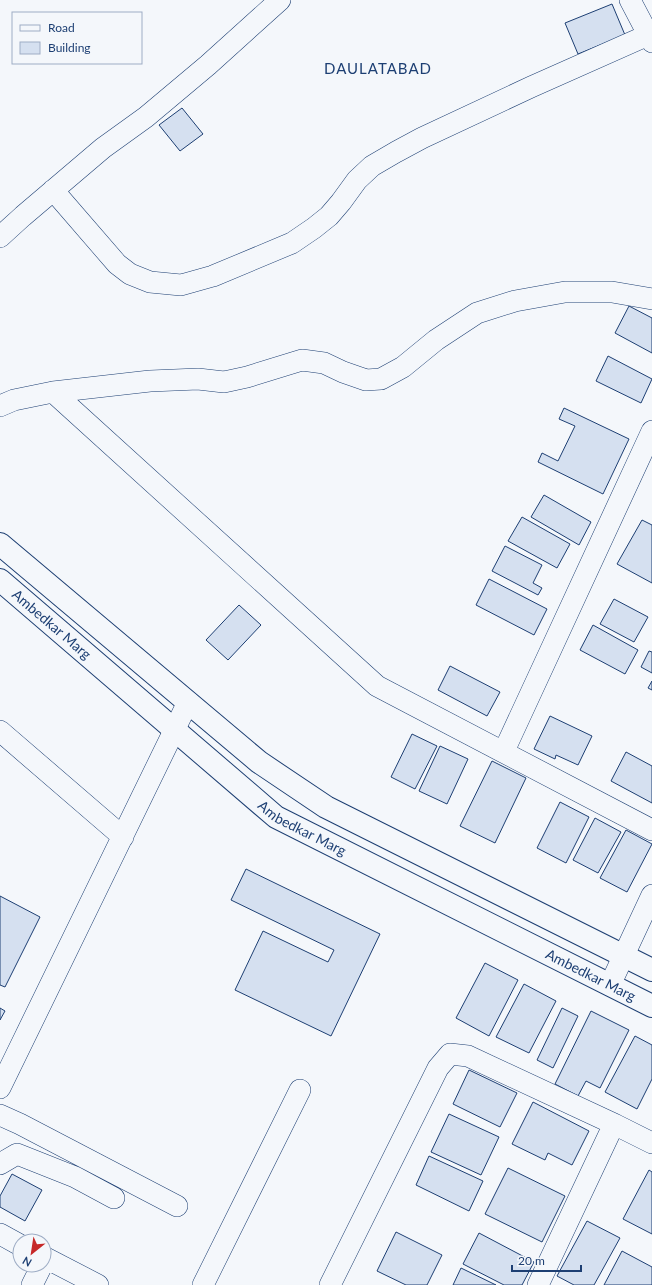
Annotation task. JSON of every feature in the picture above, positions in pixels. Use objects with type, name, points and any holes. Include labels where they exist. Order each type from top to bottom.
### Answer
[{"type":"street","points":[[0,237],[102,148],[146,117],[208,65],[259,7],[280,0]]},
{"type":"street","points":[[53,190],[117,264],[130,274],[150,282],[181,285],[213,276],[292,243],[329,216],[357,180],[372,166],[396,152],[422,138],[524,90],[650,38],[630,0]]},
{"type":"street","points":[[0,406],[14,400],[53,392],[150,381],[198,379],[224,382],[247,377],[302,360],[324,363],[343,372],[366,380],[381,379],[403,367],[436,340],[478,313],[515,301],[565,292],[612,292],[652,299]]},
{"type":"street","points":[[53,392],[377,686],[504,751],[652,830]]},
{"type":"street","points":[[504,751],[652,431]]},
{"type":"street","name":"Ambedkar Marg","points":[[0,544],[259,762],[326,807],[652,970]]},
{"type":"street","name":"Ambedkar Marg","points":[[0,580],[276,817],[652,1006]]},
{"type":"street","points":[[2,1079],[123,837],[188,702]]},
{"type":"street","points":[[0,731],[123,837]]},
{"type":"street","points":[[610,985],[652,895]]},
{"type":"street","points":[[330,1285],[438,1068],[450,1054],[468,1056],[614,1124],[652,1144]]},
{"type":"street","points":[[203,1285],[300,1090]]},
{"type":"street","points":[[0,1115],[177,1206]]},
{"type":"street","points":[[538,1285],[614,1124]]},
{"type":"street","points":[[0,1164],[17,1154],[75,1177],[114,1198]]},
{"type":"street","points":[[0,1234],[12,1241]]},
{"type":"street","points":[[52,1264],[98,1285]]},
{"type":"street","points":[[32,1285],[38,1273]]},
{"type":"building","points":[[612,4],[625,35],[578,54],[565,23]]},
{"type":"building","points":[[182,108],[203,134],[180,151],[159,125]]},
{"type":"building","points":[[629,306],[652,318],[652,353],[615,333]]},
{"type":"building","points":[[608,356],[652,379],[641,403],[596,381]]},
{"type":"building","points":[[564,408],[629,439],[603,494],[538,462],[542,453],[558,461],[575,426],[559,419]]},
{"type":"building","points":[[544,495],[591,522],[579,545],[531,517]]},
{"type":"building","points":[[522,517],[570,544],[557,568],[508,541]]},
{"type":"building","points":[[642,520],[652,525],[652,583],[617,564]]},
{"type":"building","points":[[505,546],[542,565],[533,583],[542,588],[538,595],[492,571]]},
{"type":"building","points":[[489,579],[547,609],[534,635],[476,605]]},
{"type":"building","points":[[614,599],[648,617],[634,642],[600,624]]},
{"type":"building","points":[[239,605],[261,625],[228,660],[206,640]]},
{"type":"building","points":[[593,625],[638,650],[625,674],[580,650]]},
{"type":"building","points":[[649,651],[652,652],[652,673],[641,667]]},
{"type":"building","points":[[450,666],[500,692],[487,716],[438,690]]},
{"type":"building","points":[[652,681],[652,690],[648,688]]},
{"type":"building","points":[[550,716],[592,736],[578,765],[556,755],[555,759],[534,749]]},
{"type":"building","points":[[412,734],[437,746],[415,789],[391,777]]},
{"type":"building","points":[[440,746],[468,759],[447,804],[419,791]]},
{"type":"building","points":[[626,752],[652,766],[652,803],[611,781]]},
{"type":"building","points":[[492,761],[526,778],[495,843],[460,826]]},
{"type":"building","points":[[560,802],[589,817],[566,863],[537,848]]},
{"type":"building","points":[[595,818],[621,832],[598,873],[573,860]]},
{"type":"building","points":[[626,830],[652,844],[627,892],[600,878]]},
{"type":"building","points":[[246,869],[380,934],[331,1036],[235,990],[263,931],[328,962],[334,950],[231,900]]},
{"type":"building","points":[[0,896],[40,917],[5,987],[0,985]]},
{"type":"building","points":[[485,963],[518,980],[489,1036],[456,1018]]},
{"type":"building","points":[[524,984],[556,1001],[529,1053],[496,1037]]},
{"type":"building","points":[[0,1008],[5,1011],[0,1020]]},
{"type":"building","points":[[562,1008],[578,1016],[553,1068],[537,1060]]},
{"type":"building","points":[[591,1011],[629,1030],[600,1088],[586,1081],[578,1096],[555,1084]]},
{"type":"building","points":[[635,1036],[652,1045],[652,1079],[637,1109],[605,1092]]},
{"type":"building","points":[[469,1070],[517,1093],[500,1127],[453,1104]]},
{"type":"building","points":[[533,1102],[589,1131],[572,1165],[548,1153],[545,1160],[512,1144]]},
{"type":"building","points":[[449,1114],[499,1137],[481,1175],[431,1152]]},
{"type":"building","points":[[429,1156],[483,1181],[469,1211],[416,1185]]},
{"type":"building","points":[[508,1168],[565,1196],[542,1242],[485,1214]]},
{"type":"building","points":[[649,1170],[652,1172],[652,1234],[623,1219]]},
{"type":"building","points":[[12,1174],[42,1190],[25,1221],[0,1207],[0,1196]]},
{"type":"building","points":[[587,1221],[620,1238],[594,1285],[574,1285],[557,1276]]},
{"type":"building","points":[[396,1232],[442,1255],[427,1285],[406,1285],[377,1271]]},
{"type":"building","points":[[479,1233],[534,1262],[522,1285],[504,1285],[463,1264]]},
{"type":"building","points":[[622,1251],[652,1267],[652,1285],[604,1285]]},
{"type":"building","points":[[461,1268],[496,1285],[453,1285]]},
{"type":"district","name":"DAULATABAD","points":[[378,69]]}]
